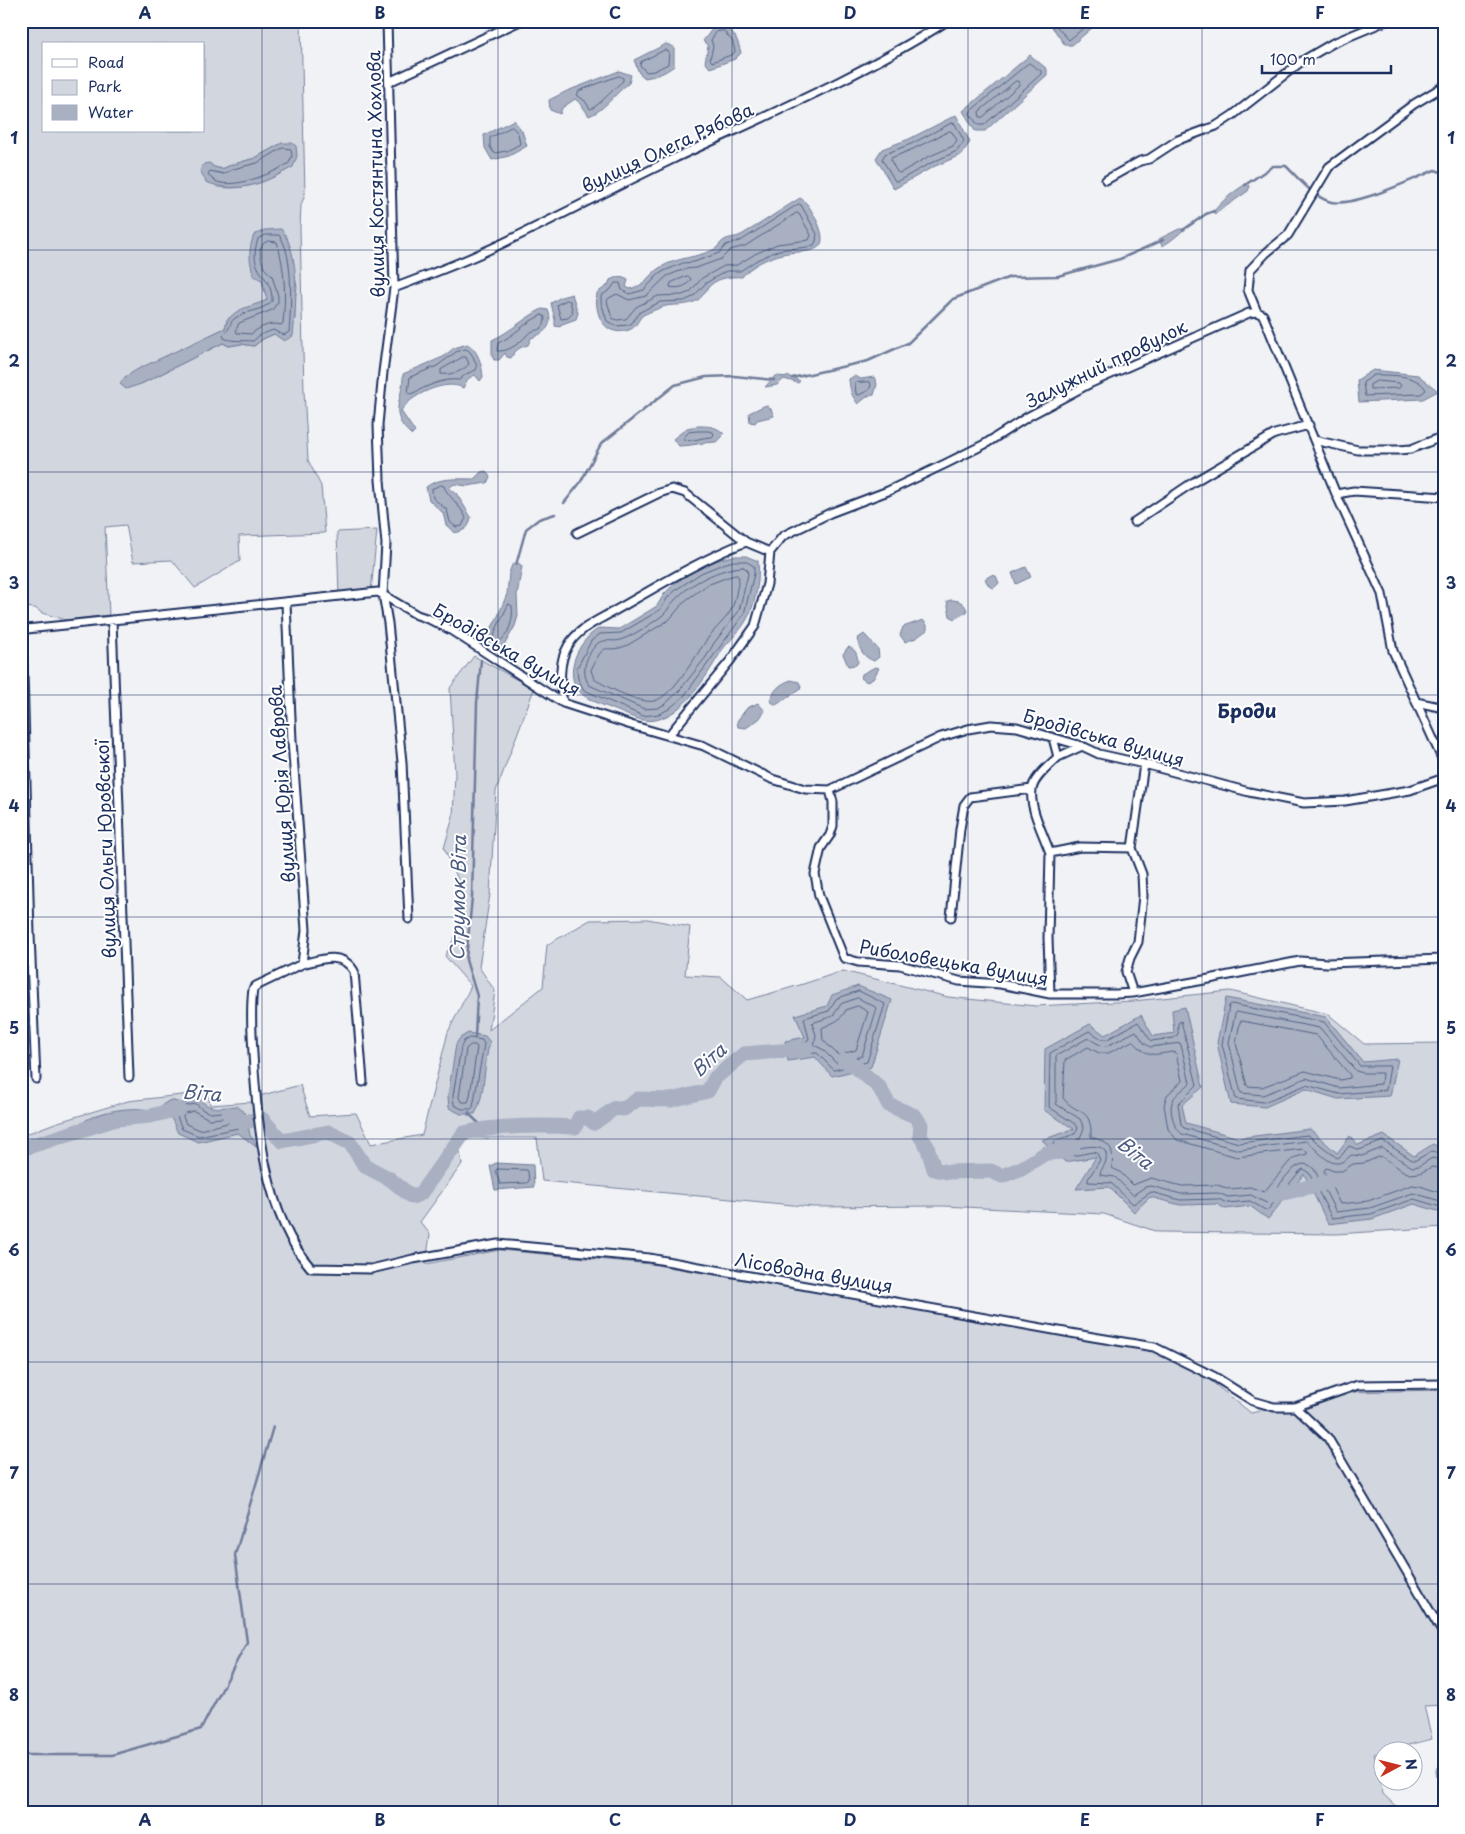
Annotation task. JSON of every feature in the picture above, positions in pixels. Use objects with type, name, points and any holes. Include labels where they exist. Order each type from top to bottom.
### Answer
[{"type":"street","name":"вулиця Костянтина Хохлова","points":[[387,21],[394,288],[378,425],[380,480],[386,544],[383,594],[388,623],[402,762],[409,919]]},
{"type":"street","points":[[389,82],[520,21]]},
{"type":"street","name":"вулиця Олега Рябова","points":[[394,288],[484,252],[770,114],[865,68],[921,38],[947,21]]},
{"type":"street","points":[[1106,180],[1130,168],[1140,160],[1149,159],[1178,140],[1216,126],[1234,115],[1302,61],[1333,43],[1386,21]]},
{"type":"street","points":[[1444,86],[1414,104],[1329,167],[1288,235],[1266,253],[1250,270],[1248,290],[1257,312],[1263,315],[1336,494],[1382,594],[1393,651],[1444,763]]},
{"type":"street","name":"Залужний провулок","points":[[770,552],[783,536],[830,513],[888,491],[986,444],[1029,416],[1091,383],[1249,313],[1257,312]]},
{"type":"street","points":[[1134,522],[1192,483],[1274,434],[1309,425]]},
{"type":"street","points":[[1314,440],[1358,450],[1398,450],[1411,449],[1444,436]]},
{"type":"street","points":[[577,533],[659,493],[672,489],[685,493],[746,542],[770,552],[767,584],[755,626],[730,661],[669,735]]},
{"type":"street","points":[[1336,494],[1363,491],[1444,497]]},
{"type":"street","points":[[563,703],[561,666],[567,647],[578,633],[645,592],[726,550],[746,542]]},
{"type":"street","points":[[36,1079],[23,630],[286,603],[371,592],[383,594]]},
{"type":"street","name":"Бродівська вулиця","points":[[383,594],[412,612],[449,629],[563,703],[704,746],[772,779],[805,789],[830,790],[941,737],[991,725],[1017,727],[1082,746],[1100,754],[1249,792],[1304,803],[1345,801],[1410,790],[1444,778]]},
{"type":"street","name":"вулиця Юрія Лаврова","points":[[286,603],[292,741],[306,930],[302,964]]},
{"type":"street","name":"вулиця Ольги Юровської","points":[[112,620],[129,1077]]},
{"type":"street","points":[[1416,702],[1444,708]]},
{"type":"street","points":[[1053,738],[1058,757]]},
{"type":"street","points":[[1050,994],[1048,938],[1050,852],[1034,809],[1032,789],[1036,780],[1058,757],[1082,746]]},
{"type":"street","points":[[1133,993],[1126,972],[1138,942],[1143,896],[1142,874],[1132,848],[1144,764]]},
{"type":"street","points":[[951,917],[964,805],[970,796],[1032,789]]},
{"type":"street","name":"Риболовецька вулиця","points":[[830,790],[833,802],[833,826],[821,848],[815,874],[819,896],[844,958],[858,962],[900,965],[959,981],[1000,984],[1050,994],[1133,993],[1300,960],[1327,963],[1444,960]]},
{"type":"street","points":[[1050,852],[1080,847],[1132,848]]},
{"type":"street","points":[[302,964],[334,958],[346,962],[354,972],[363,1082]]},
{"type":"street","name":"Лісоводна вулиця","points":[[302,964],[253,989],[252,1021],[256,1108],[264,1156],[278,1206],[299,1254],[311,1268],[372,1269],[413,1259],[498,1244],[649,1258],[1093,1337],[1154,1346],[1216,1377],[1254,1401],[1274,1407],[1296,1407],[1358,1386],[1444,1384]]},
{"type":"street","points":[[1296,1407],[1328,1438],[1444,1635]]},
{"type":"green space","points":[[21,21],[301,21],[305,194],[301,205],[300,228],[304,391],[308,460],[321,486],[325,533],[239,536],[240,561],[195,588],[172,560],[133,562],[126,525],[105,527],[109,615],[66,620],[42,613],[35,608],[21,607]],"holes":[[[282,143],[293,166],[257,184],[238,188],[217,187],[209,163],[214,167],[222,169],[255,158]],[[281,229],[287,237],[297,287],[295,319],[254,346],[241,344],[229,346],[223,343],[141,384],[125,377],[225,328],[227,319],[267,300],[262,280]]]},
{"type":"green space","points":[[377,530],[371,592],[339,596],[337,532]]},
{"type":"green space","points":[[474,656],[534,689],[496,791],[490,894],[479,967],[495,991],[489,1030],[543,987],[547,945],[590,920],[648,919],[690,927],[685,975],[721,977],[747,1000],[843,971],[948,997],[1036,1006],[1133,1001],[1230,991],[1328,1014],[1364,1044],[1444,1043],[1444,1227],[1336,1234],[1158,1232],[1104,1214],[943,1206],[814,1207],[542,1181],[537,1138],[466,1138],[459,1145],[462,1164],[420,1222],[430,1234],[426,1264],[500,1250],[651,1264],[1177,1354],[1251,1413],[1345,1392],[1444,1390],[1444,1705],[1424,1706],[1432,1739],[1420,1742],[1372,1742],[1372,1792],[1383,1792],[1403,1813],[21,1813],[21,1136],[55,1123],[128,1101],[208,1092],[210,1105],[252,1102],[260,1150],[267,1153],[259,1096],[300,1085],[310,1116],[356,1113],[371,1144],[422,1135],[448,1032],[471,986],[445,956],[460,927],[461,886],[444,848],[453,817],[455,774],[450,688]]},
{"type":"water","points":[[1056,21],[1100,21],[1072,45],[1065,45],[1050,24]]},
{"type":"water","points":[[723,25],[735,37],[741,53],[735,59],[710,68],[705,62],[708,46],[703,41],[713,28]]},
{"type":"water","points":[[666,44],[674,47],[674,66],[661,74],[645,78],[639,73],[634,60]]},
{"type":"water","points":[[1030,55],[1047,69],[1047,75],[985,131],[975,131],[963,111]]},
{"type":"water","points":[[619,71],[631,75],[629,83],[595,113],[589,116],[575,99],[562,108],[560,114],[550,110],[549,100]]},
{"type":"water","points":[[956,115],[970,142],[961,155],[933,167],[894,189],[876,158],[882,149],[909,139]]},
{"type":"water","points":[[514,120],[522,131],[527,146],[509,156],[492,160],[485,148],[484,135]]},
{"type":"water","points":[[282,143],[292,143],[296,146],[297,156],[293,167],[261,182],[240,187],[218,186],[206,182],[200,170],[204,164],[209,163],[214,167],[222,169],[255,158]]},
{"type":"water","points":[[1246,184],[1250,186],[1248,191],[1215,214],[1213,212],[1228,197]]},
{"type":"water","points":[[800,198],[808,206],[818,223],[822,234],[822,242],[819,247],[814,250],[778,255],[755,266],[742,277],[728,277],[718,280],[710,285],[696,301],[664,307],[648,313],[642,316],[632,329],[620,332],[613,331],[602,322],[597,309],[597,293],[608,285],[610,280],[623,278],[628,280],[626,287],[630,289],[640,285],[661,267],[674,261],[715,249],[725,240],[741,235]]},
{"type":"water","points":[[281,229],[292,252],[296,281],[293,336],[284,341],[274,334],[254,346],[241,344],[229,346],[223,343],[141,384],[126,389],[120,384],[125,377],[138,369],[225,328],[231,316],[236,312],[267,300],[262,280],[254,276],[250,260],[250,250],[254,235],[265,230]]},
{"type":"water","points":[[1179,229],[1184,229],[1162,246],[1159,239]]},
{"type":"water","points":[[572,294],[578,313],[576,319],[562,324],[560,327],[555,326],[551,303],[561,297]]},
{"type":"water","points":[[542,309],[548,310],[550,316],[547,328],[531,338],[528,345],[518,349],[511,358],[507,357],[505,353],[499,360],[494,360],[492,356],[492,340]]},
{"type":"water","points":[[467,344],[477,353],[483,377],[480,381],[475,375],[468,379],[463,388],[447,385],[429,390],[405,405],[401,411],[415,432],[412,435],[404,427],[398,413],[403,374],[443,357],[454,348]]},
{"type":"water","points":[[1373,370],[1418,375],[1438,391],[1423,399],[1359,402],[1357,380]]},
{"type":"water","points":[[775,376],[790,377],[800,381],[798,383],[784,379],[777,385],[765,387]]},
{"type":"water","points":[[854,376],[861,379],[874,377],[877,384],[874,395],[868,396],[858,404],[852,395],[849,379]]},
{"type":"water","points":[[766,405],[771,409],[774,416],[757,420],[755,423],[750,422],[749,413]]},
{"type":"water","points":[[709,426],[724,434],[716,442],[679,446],[673,439],[687,428]]},
{"type":"water","points":[[486,471],[490,477],[487,483],[467,486],[454,484],[449,488],[456,493],[471,517],[466,528],[455,533],[446,525],[443,513],[429,500],[426,487],[443,480],[474,479],[481,472]]},
{"type":"water","points":[[733,556],[746,556],[758,561],[757,587],[753,604],[747,620],[722,650],[697,689],[681,707],[662,718],[650,721],[632,717],[597,703],[581,693],[573,680],[573,665],[578,650],[590,635],[599,628],[619,629],[657,606],[664,594],[674,584],[698,568]]},
{"type":"water","points":[[517,562],[522,566],[517,595],[518,616],[515,626],[499,650],[489,644],[490,631],[507,594],[509,573],[512,565]]},
{"type":"water","points":[[1026,567],[1031,577],[1016,584],[1012,573]]},
{"type":"water","points":[[991,575],[996,576],[999,583],[994,588],[989,586],[985,579]]},
{"type":"water","points":[[951,600],[962,603],[967,612],[954,619],[950,616],[947,601]]},
{"type":"water","points":[[923,620],[927,625],[927,630],[916,638],[905,642],[900,635],[903,627]]},
{"type":"water","points":[[864,634],[878,649],[879,657],[874,661],[862,653],[859,647],[857,639]]},
{"type":"water","points":[[848,647],[856,652],[858,662],[856,665],[848,666],[843,654]]},
{"type":"water","points":[[875,667],[879,668],[873,679],[867,682],[861,678],[862,674]]},
{"type":"water","points":[[791,680],[799,682],[800,689],[776,705],[770,701],[773,693],[778,688]]},
{"type":"water","points":[[758,703],[765,711],[759,719],[746,728],[738,727],[737,721],[747,708]]},
{"type":"water","points":[[858,986],[892,1000],[871,1067],[832,1076],[815,1057],[788,1061],[785,1041],[805,1037],[795,1015],[827,1006],[832,995]]},
{"type":"water","points":[[1226,998],[1326,1017],[1363,1062],[1398,1059],[1390,1096],[1338,1099],[1306,1089],[1265,1107],[1231,1104],[1217,1043]]},
{"type":"water","points":[[1185,1007],[1203,1087],[1182,1105],[1186,1123],[1239,1138],[1310,1129],[1337,1153],[1350,1136],[1358,1145],[1384,1135],[1414,1156],[1433,1144],[1444,1150],[1444,1213],[1414,1204],[1372,1219],[1328,1224],[1304,1174],[1268,1219],[1250,1206],[1225,1209],[1217,1204],[1180,1205],[1150,1197],[1134,1212],[1109,1187],[1076,1189],[1096,1157],[1065,1162],[1042,1140],[1074,1129],[1044,1110],[1045,1049],[1090,1024],[1105,1035],[1141,1015],[1153,1036],[1174,1033],[1172,1010]]},
{"type":"water","points":[[468,1033],[485,1036],[490,1042],[479,1106],[475,1114],[461,1114],[449,1108],[448,1096],[456,1044],[460,1038]]},
{"type":"water","points":[[199,1098],[212,1107],[237,1106],[246,1114],[250,1135],[260,1150],[238,1133],[198,1142],[178,1133],[169,1113],[106,1118],[100,1131],[92,1132],[80,1125],[94,1116],[115,1110],[145,1109],[153,1111],[170,1100],[181,1103]]},
{"type":"water","points":[[496,1163],[533,1165],[534,1187],[495,1190],[490,1166]]},
{"type":"water","points":[[1443,1762],[1444,1779],[1441,1780],[1437,1776],[1436,1770]]},
{"type":"waterway","name":"Струмок Віта","points":[[1245,185],[1273,166],[1286,166],[1316,195],[1328,201],[1338,203],[1365,198],[1435,170],[1444,173]]},
{"type":"waterway","name":"Струмок Віта","points":[[1183,230],[1206,214],[1214,211]]},
{"type":"waterway","name":"Струмок Віта","points":[[792,378],[868,361],[908,343],[953,299],[1010,277],[1058,276],[1120,259],[1163,240]]},
{"type":"waterway","name":"Струмок Віта","points":[[564,503],[580,483],[601,444],[675,385],[706,377],[734,376],[774,380]]},
{"type":"waterway","name":"Струмок Віта","points":[[516,565],[526,529],[539,519],[555,514]]},
{"type":"waterway","name":"Струмок Віта","points":[[475,1037],[477,996],[466,960],[472,897],[477,703],[481,660]]},
{"type":"waterway","name":"Віта","points":[[229,1114],[242,1122],[262,1119],[282,1141],[328,1132],[350,1143],[365,1166],[390,1179],[412,1197],[420,1194],[464,1133],[520,1126],[575,1127],[579,1118],[588,1118],[594,1123],[615,1108],[624,1109],[638,1099],[671,1100],[708,1091],[715,1078],[744,1054],[805,1049]]},
{"type":"waterway","name":"Віта","points":[[844,1060],[851,1063],[879,1087],[889,1105],[915,1116],[921,1125],[920,1136],[927,1146],[934,1169],[947,1172],[991,1171],[1002,1176],[1022,1168],[1046,1153],[1067,1152],[1073,1146]]},
{"type":"waterway","name":"Віта","points":[[21,1149],[116,1119],[150,1116],[179,1109]]},
{"type":"waterway","name":"Струмок Віта","points":[[469,1112],[485,1129]]},
{"type":"waterway","name":"Віта","points":[[1271,1196],[1329,1182]]},
{"type":"waterway","points":[[21,1755],[112,1755],[201,1729],[247,1642],[235,1555],[273,1427]]},
{"type":"district","name":"Броди","points":[[1247,710]]}]
